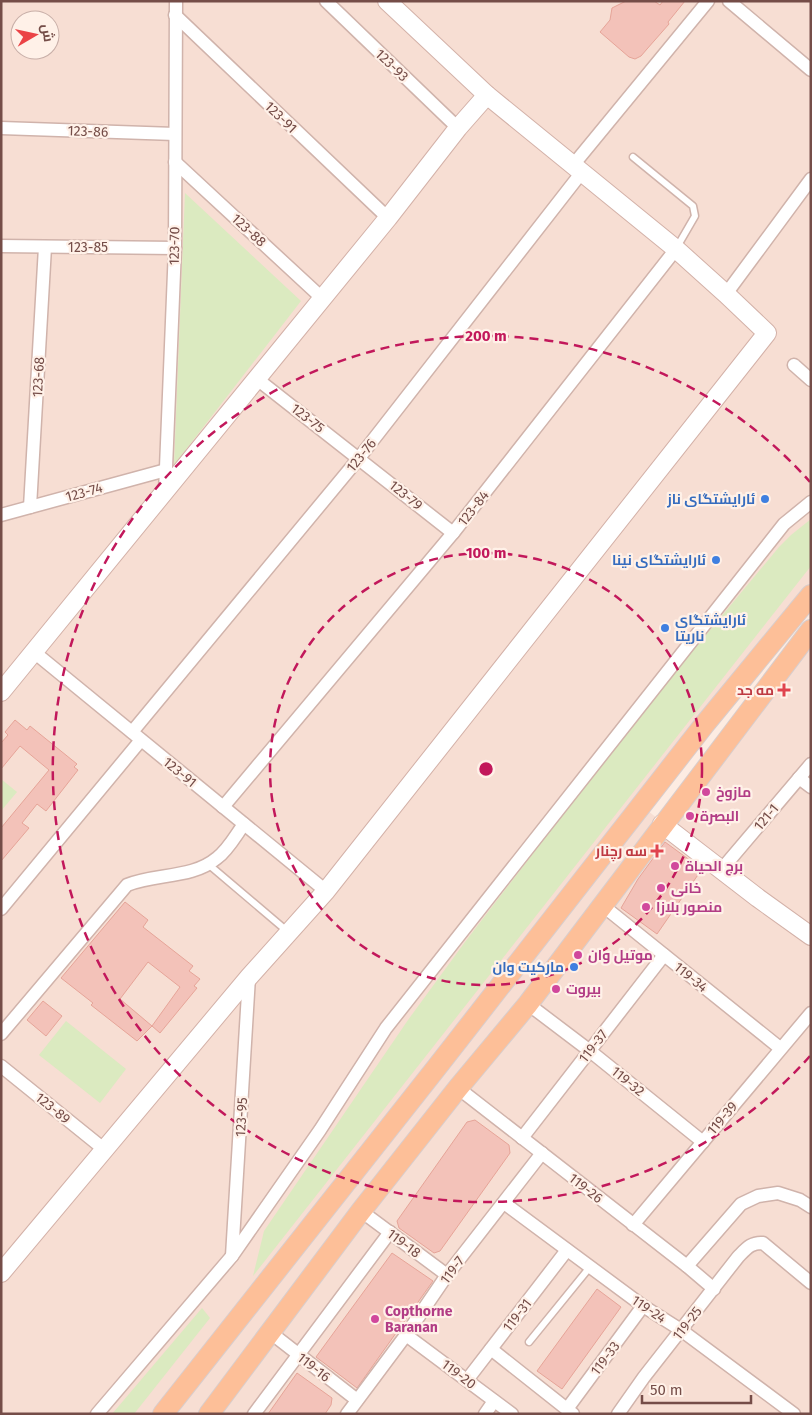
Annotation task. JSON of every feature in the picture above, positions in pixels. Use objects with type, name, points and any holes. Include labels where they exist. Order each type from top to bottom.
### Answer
[{"type":"main road","points":[[163,1414],[438,1067],[704,725],[811,595]]},
{"type":"main road","points":[[209,1414],[362,1211],[458,1088],[528,1004],[662,824],[811,630]]},
{"type":"street","name":"123-70","points":[[165,492],[175,248],[176,1]]},
{"type":"street","name":"123-93","points":[[326,1],[458,128]]},
{"type":"street","points":[[1,1273],[249,977],[326,891],[767,333],[676,249],[487,94],[387,1]]},
{"type":"street","name":"123-76","points":[[1,909],[136,736],[359,458],[578,168],[708,1]]},
{"type":"street","points":[[729,1],[811,70]]},
{"type":"street","name":"123-91","points":[[175,15],[388,218]]},
{"type":"street","points":[[1,692],[487,94]]},
{"type":"street","name":"123-86","points":[[1,128],[175,134]]},
{"type":"street","name":"123-88","points":[[175,162],[322,298]]},
{"type":"street","points":[[726,294],[811,180]]},
{"type":"street","name":"123-85","points":[[1,246],[175,248]]},
{"type":"street","name":"123-68","points":[[30,507],[45,247]]},
{"type":"street","name":"123-84","points":[[223,807],[453,533],[676,249]]},
{"type":"street","points":[[794,365],[811,380]]},
{"type":"street","name":"123-75","points":[[257,379],[359,458]]},
{"type":"street","name":"123-79","points":[[359,458],[453,533]]},
{"type":"street","name":"123-74","points":[[1,515],[166,470]]},
{"type":"street","points":[[96,1414],[232,1256],[320,1130],[386,1028],[784,524],[811,502]]},
{"type":"street","name":"123-91","points":[[34,652],[326,891]]},
{"type":"street","name":"121-1","points":[[722,869],[811,764]]},
{"type":"street","points":[[799,778],[811,786]]},
{"type":"street","points":[[1,1034],[127,885],[138,880],[200,868],[208,864],[218,858],[244,824]]},
{"type":"street","points":[[662,824],[811,936]]},
{"type":"street","name":"119-34","points":[[602,905],[780,1048]]},
{"type":"street","name":"119-37","points":[[522,1138],[664,955]]},
{"type":"street","name":"123-95","points":[[232,1256],[249,977]]},
{"type":"street","name":"119-32","points":[[528,1004],[590,1050],[702,1142]]},
{"type":"street","name":"119-39","points":[[633,1225],[811,1013]]},
{"type":"street","name":"123-89","points":[[1,1066],[104,1150]]},
{"type":"street","name":"119-26","points":[[458,1088],[714,1289]]},
{"type":"street","name":"119-7","points":[[347,1414],[406,1335],[447,1275],[542,1154]]},
{"type":"street","points":[[687,1266],[741,1204],[758,1196],[778,1193],[800,1200],[811,1207]]},
{"type":"street","name":"119-24","points":[[504,1203],[643,1306],[681,1330],[791,1413]]},
{"type":"street","name":"119-18","points":[[362,1211],[447,1275]]},
{"type":"street","points":[[254,1414],[390,1232]]},
{"type":"street","name":"119-25","points":[[618,1414],[644,1377],[738,1256],[748,1246],[756,1242],[763,1243],[811,1283]]},
{"type":"street","name":"119-31","points":[[467,1380],[568,1250]]},
{"type":"street","name":"119-33","points":[[570,1411],[643,1306]]},
{"type":"street","name":"119-16","points":[[271,1333],[357,1400]]},
{"type":"street","name":"119-20","points":[[406,1335],[512,1414]]},
{"type":"street","points":[[491,1349],[570,1411]]},
{"type":"street","points":[[485,1414],[494,1401]]},
{"type":"lane","points":[[633,157],[693,206],[695,216],[676,249]]},
{"type":"lane","points":[[208,864],[289,932]]},
{"type":"lane","points":[[529,1342],[590,1267]]},
{"type":"shaded area","points":[[1,1],[811,1],[811,604],[648,811],[670,828],[811,645],[811,1414],[1,1414]]},
{"type":"green space","points":[[185,193],[301,301],[174,465]]},
{"type":"green space","points":[[811,519],[811,566],[253,1276],[264,1231],[408,1020],[465,942],[640,714],[779,547]]},
{"type":"green space","points":[[1,779],[17,792],[1,811]]},
{"type":"green space","points":[[66,1021],[126,1069],[100,1103],[39,1055]]},
{"type":"green space","points":[[202,1308],[210,1318],[134,1414],[112,1414]]},
{"type":"building","points":[[626,1],[654,1],[660,5],[663,1],[685,1],[668,22],[669,24],[641,56],[635,59],[629,57],[600,32],[610,20],[612,8]]},
{"type":"building","points":[[15,720],[27,730],[30,726],[77,764],[74,767],[78,770],[46,811],[37,804],[22,823],[29,828],[1,861],[1,828],[49,770],[20,746],[1,769],[1,743],[8,735],[5,732]]},
{"type":"building","points":[[665,842],[702,869],[657,934],[621,908],[638,879]]},
{"type":"building","points":[[125,902],[148,920],[143,927],[193,966],[189,971],[200,979],[194,986],[197,988],[160,1033],[152,1026],[137,1041],[91,1005],[93,1003],[61,978]],"holes":[[[148,962],[180,987],[152,1026],[120,999]]]},
{"type":"building","points":[[43,1001],[62,1016],[46,1036],[27,1020]]},
{"type":"building","points":[[475,1120],[509,1145],[510,1153],[440,1251],[434,1253],[399,1228],[397,1221],[467,1122]]},
{"type":"building","name":"Copthorne Baranan","points":[[392,1253],[433,1281],[357,1388],[316,1357]]},
{"type":"building","points":[[597,1289],[621,1307],[562,1389],[537,1371]]},
{"type":"building","points":[[297,1373],[332,1398],[331,1405],[325,1414],[268,1414]]},
{"type":"place","name":"ئارایشتگای ناز","points":[[765,499]]},
{"type":"place","name":"ئارایشتگای نینا","points":[[716,560]]},
{"type":"place","name":"ئارایشتگای ناریتا","points":[[665,628]]},
{"type":"place","name":"مه جد","points":[[784,690]]},
{"type":"place","name":"مازوخ","points":[[706,792]]},
{"type":"place","name":"البصرة","points":[[690,816]]},
{"type":"place","name":"سه رچنار","points":[[657,851]]},
{"type":"place","name":"برج الحياة","points":[[675,866]]},
{"type":"place","name":"خانی","points":[[661,888]]},
{"type":"place","name":"منصور بلازا","points":[[646,907]]},
{"type":"place","name":"موتيل وان","points":[[578,955]]},
{"type":"place","name":"ماركيت وان","points":[[574,967]]},
{"type":"place","name":"بیروت","points":[[556,989]]},
{"type":"place","name":"Copthorne Baranan","points":[[375,1319]]}]
